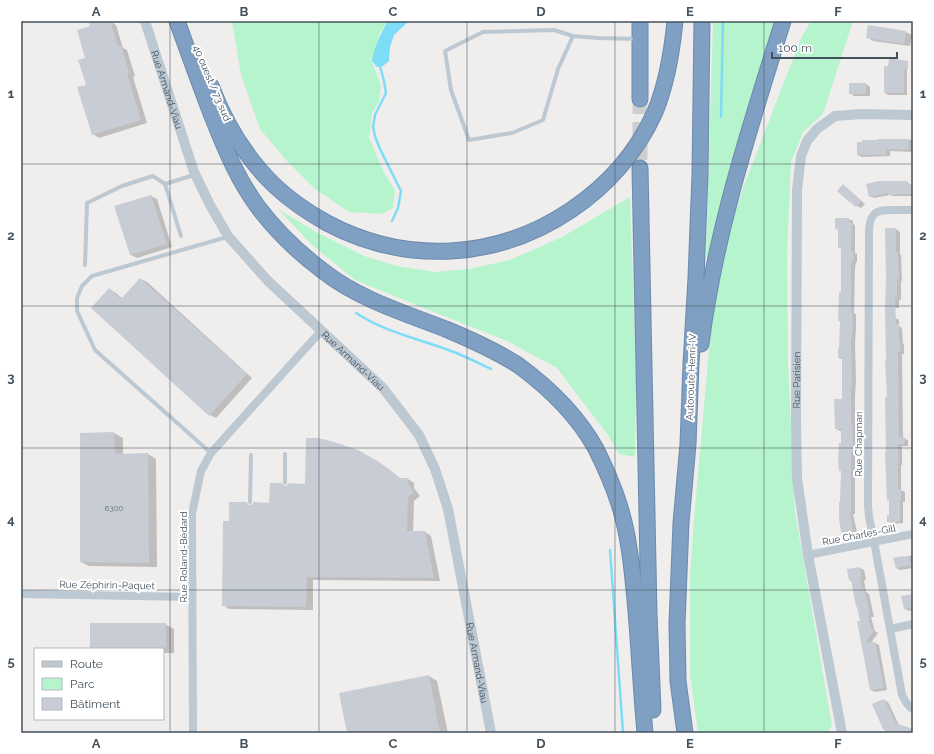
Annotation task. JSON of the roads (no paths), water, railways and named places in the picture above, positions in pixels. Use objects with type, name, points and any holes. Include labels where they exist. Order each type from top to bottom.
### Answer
[{"type":"highway","points":[[177,21],[230,161],[257,206],[285,238],[301,254],[325,273],[368,299],[474,341],[517,365],[550,392],[567,409],[594,447],[620,505],[626,528],[632,566],[645,733]]},
{"type":"highway","name":"40 ouest / 73 sud","points":[[187,21],[222,112],[251,158],[275,186],[291,200],[316,217],[357,237],[413,249],[442,251],[474,249],[499,244],[524,235],[546,226],[563,216],[586,200],[601,186],[631,153],[655,111],[666,80],[672,55],[676,21]]},
{"type":"highway","points":[[640,21],[640,99]]},
{"type":"highway","name":"Autoroute Henri-IV","points":[[685,733],[678,681],[677,623],[680,523],[688,444],[696,278],[700,174],[702,21]]},
{"type":"highway","points":[[688,444],[703,329],[722,231],[743,154],[783,21]]},
{"type":"highway","points":[[640,168],[649,614],[654,733]]},
{"type":"street","name":"Rue Armand-Viau","points":[[145,21],[195,175],[228,236],[268,281],[383,388],[419,435],[435,469],[448,509],[491,733]]},
{"type":"street","name":"Rue Parisien","points":[[842,733],[808,555],[797,478],[797,190],[801,156],[807,141],[817,129],[835,116],[862,114],[913,115]]},
{"type":"street","name":"Rue Chapman","points":[[913,210],[881,210],[873,215],[870,222],[868,505],[868,517],[874,542],[902,695],[906,703],[913,709]]},
{"type":"street","name":"Rue Roland-Bédard","points":[[193,733],[192,514],[201,471],[210,453],[321,331]]},
{"type":"street","name":"Rue Charles-Gill","points":[[808,555],[913,534]]},
{"type":"street","name":"Rue Zéphirin-Paquet","points":[[21,594],[192,597]]},
{"type":"street","points":[[890,629],[913,624]]},
{"type":"lane","points":[[573,36],[558,68],[543,120],[512,133],[469,140],[451,90],[445,51],[483,32],[554,30],[573,36],[640,39]]},
{"type":"lane","points":[[165,184],[195,175]]},
{"type":"lane","points":[[85,265],[88,203],[122,186],[153,176],[165,184],[181,236]]},
{"type":"lane","points":[[210,453],[95,350],[77,311],[77,298],[82,286],[92,276],[228,236]]},
{"type":"lane","points":[[285,454],[285,483]]},
{"type":"lane","points":[[250,502],[251,455]]},
{"type":"water","points":[[388,21],[409,21],[394,35],[390,47],[389,61],[383,66],[377,67],[372,61],[373,55],[378,40]]},
{"type":"waterway","points":[[721,117],[723,21]]},
{"type":"waterway","points":[[380,66],[386,93],[375,115],[373,127],[380,149],[401,191],[398,208],[392,221]]},
{"type":"waterway","points":[[356,313],[367,320],[390,330],[456,353],[491,369]]},
{"type":"waterway","points":[[610,550],[623,733]]},
{"type":"tunnel","points":[[640,99],[640,168]]}]
